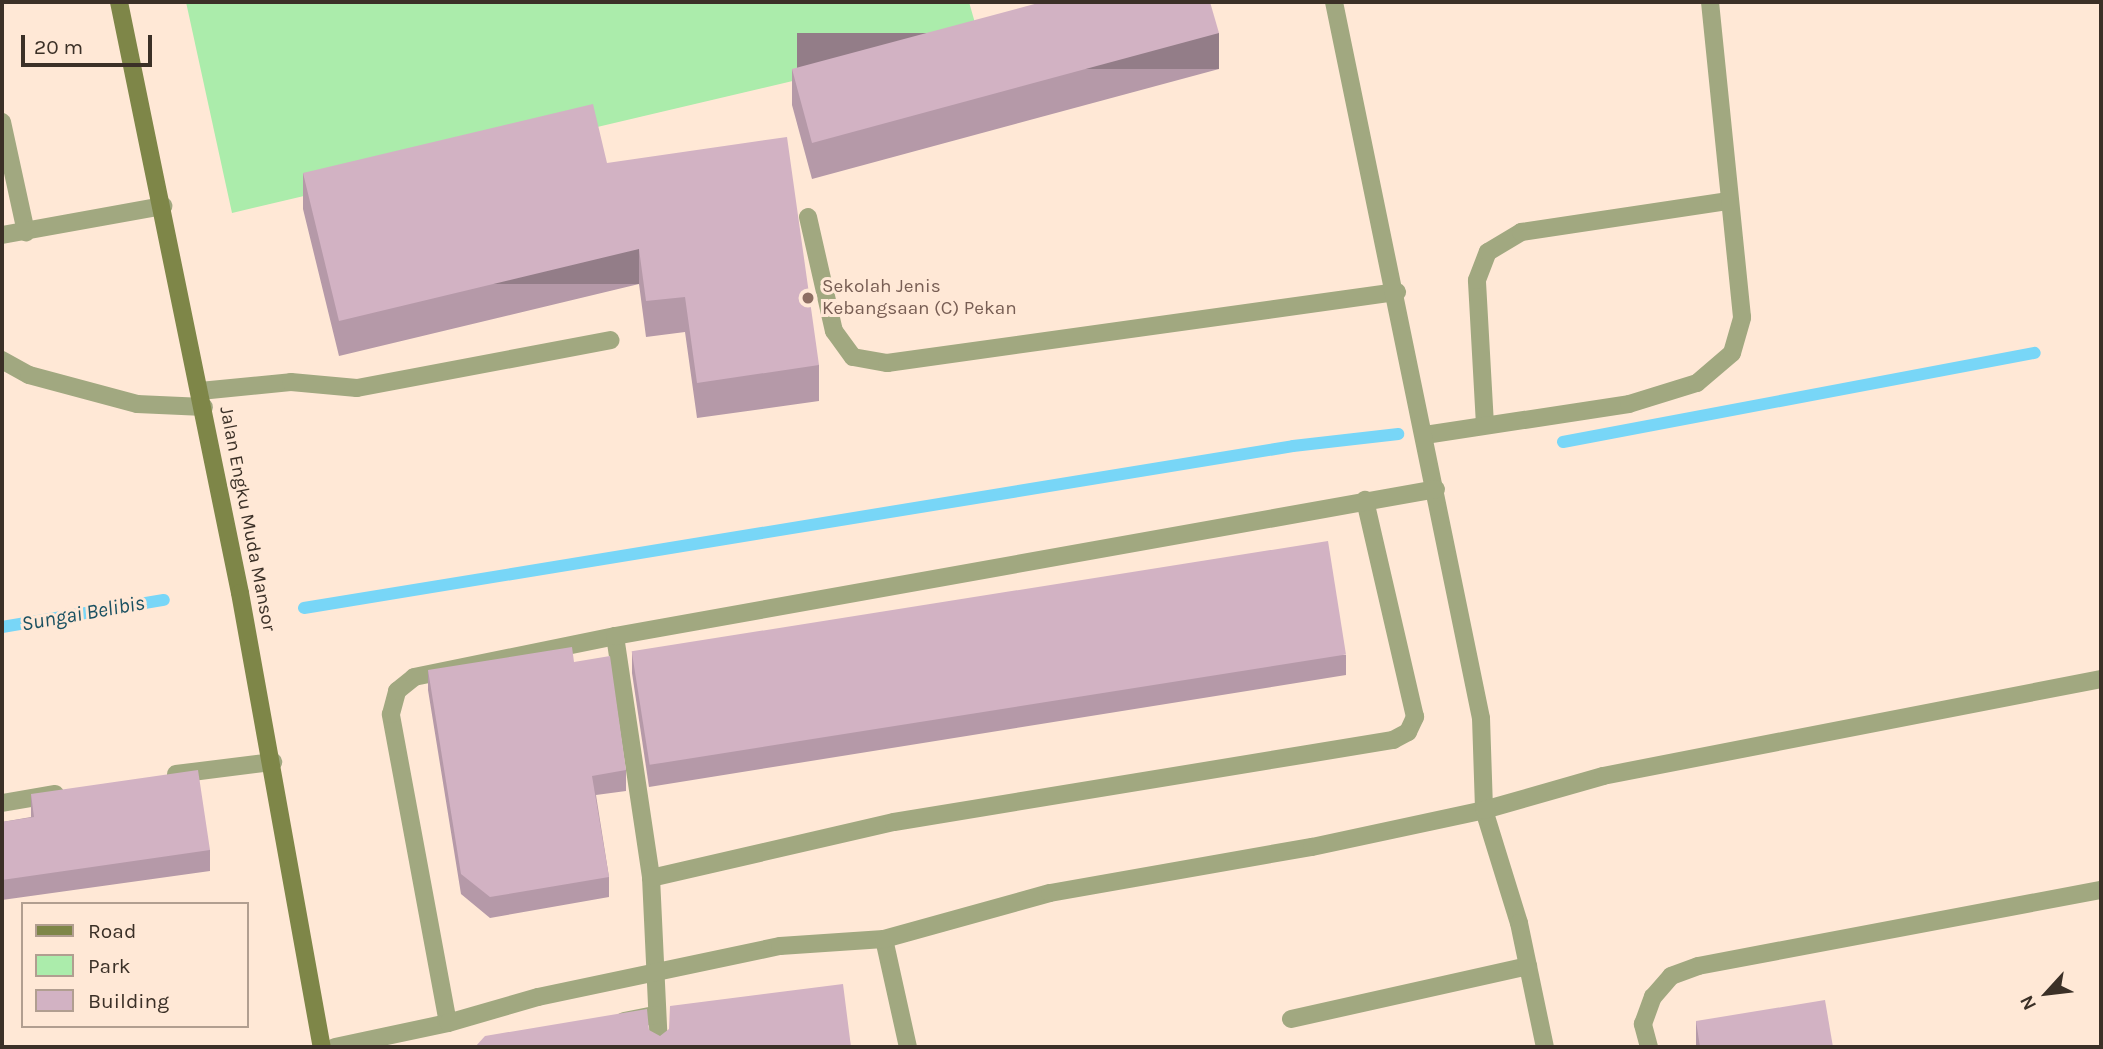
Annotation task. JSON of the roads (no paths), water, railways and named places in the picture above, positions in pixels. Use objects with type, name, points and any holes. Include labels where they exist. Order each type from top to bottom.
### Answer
[{"type":"street","name":"Jalan Engku Muda Mansor","points":[[119,2],[163,205],[273,762],[322,1047]]},
{"type":"street","points":[[1334,2],[1396,292],[1481,718],[1484,810],[1528,966],[1545,1047]]},
{"type":"street","points":[[1425,435],[1629,404],[1697,383],[1732,353],[1742,317],[1710,2]]},
{"type":"street","points":[[2,122],[26,232]]},
{"type":"street","points":[[1485,425],[1477,280],[1488,252],[1521,232],[1729,201]]},
{"type":"street","points":[[2,235],[163,205]]},
{"type":"street","points":[[808,217],[834,331],[853,356],[887,363],[1396,292]]},
{"type":"street","points":[[2,360],[29,375],[137,404],[202,399],[291,382],[357,388],[610,340]]},
{"type":"street","points":[[448,1023],[391,714],[397,691],[414,677],[615,636],[1436,489]]},
{"type":"street","points":[[651,878],[894,822],[1393,740],[1408,732],[1415,717],[1365,500]]},
{"type":"street","points":[[615,636],[651,878],[652,974],[659,1047]]},
{"type":"street","points":[[335,1047],[448,1023],[538,997],[780,946],[884,939],[1050,893],[1312,847],[1484,810],[1603,776],[2101,679]]},
{"type":"street","points":[[164,776],[273,762]]},
{"type":"street","points":[[2,803],[69,792]]},
{"type":"street","points":[[1648,1047],[1643,1024],[1653,998],[1671,976],[1698,966],[2101,890]]},
{"type":"street","points":[[884,939],[908,1047]]},
{"type":"street","points":[[1291,1019],[1528,966]]},
{"type":"street","points":[[602,1025],[655,1015]]},
{"type":"waterway","points":[[1563,442],[2035,353]]},
{"type":"waterway","points":[[304,608],[1293,446],[1398,434]]},
{"type":"waterway","name":"Sungai Belibis","points":[[2,627],[164,600]]},
{"type":"place","name":"Sekolah Jenis Kebangsaan (C) Pekan","points":[[808,298]]}]
